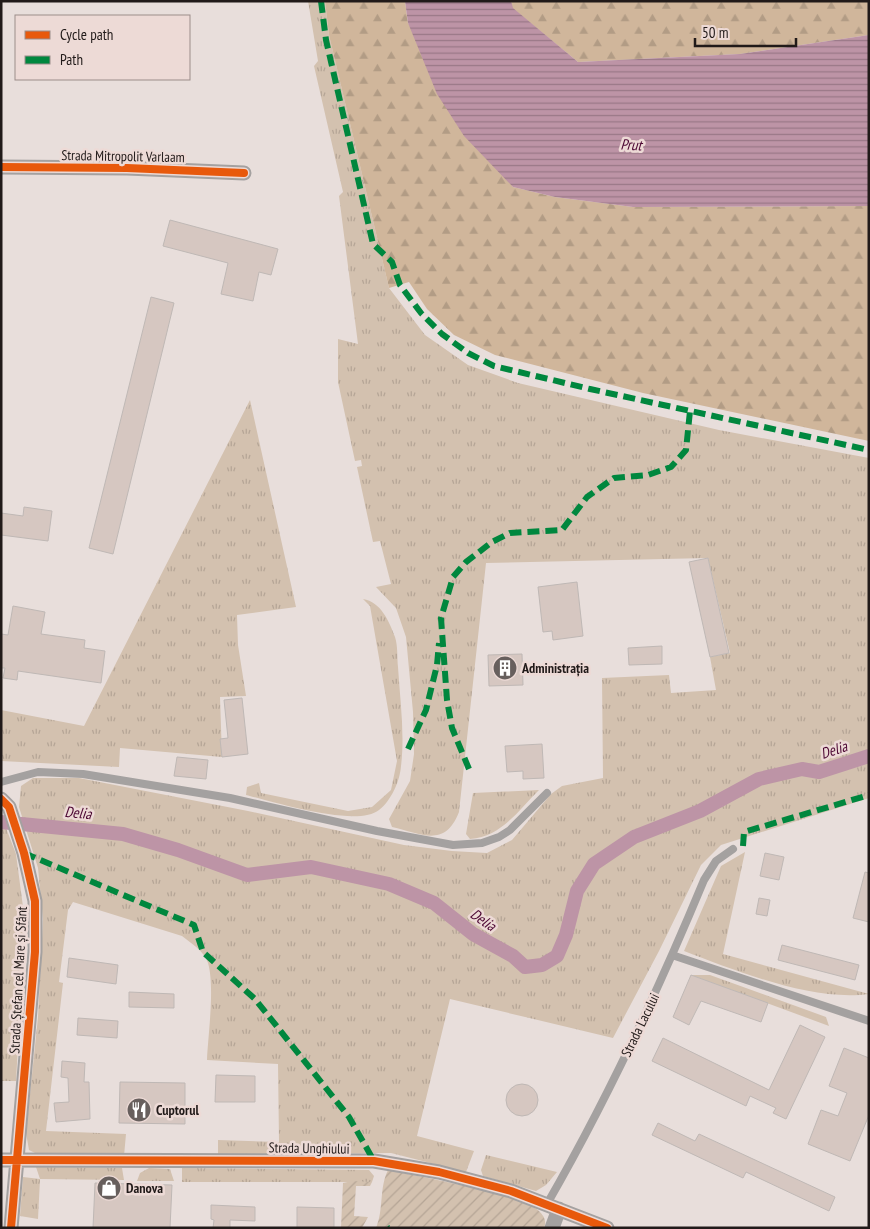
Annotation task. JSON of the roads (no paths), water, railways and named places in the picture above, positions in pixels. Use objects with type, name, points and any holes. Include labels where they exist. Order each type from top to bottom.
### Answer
[{"type":"street","name":"Strada Mitropolit Varlaam","points":[[1,167],[127,168],[244,173]]},
{"type":"street","name":"Strada Ștefan cel Mare și Sfânt","points":[[5,803],[24,853],[35,901],[35,952],[9,1160],[11,1228]]},
{"type":"street","name":"Strada Unghiului","points":[[9,1160],[374,1161],[439,1172],[553,1206],[607,1228]]},
{"type":"street","name":"Strada Lacului","points":[[552,1228],[553,1206]]},
{"type":"lane","points":[[1,782],[38,772],[83,774],[230,798],[377,831],[453,844],[482,843],[499,837],[510,830],[547,793]]},
{"type":"lane","name":"Strada Lacului","points":[[553,1206],[574,1157],[672,955],[704,880],[716,862],[733,849]]},
{"type":"lane","points":[[672,955],[869,1021]]},
{"type":"water","name":"Prut","points":[[405,1],[511,1],[513,8],[578,62],[740,54],[869,35],[869,206],[633,207],[555,197],[513,187],[464,136],[437,94],[408,23]]},
{"type":"waterway","name":"Delia","points":[[1,822],[123,834],[178,850],[247,875],[311,867],[389,884],[434,903],[473,934],[513,956],[525,967],[542,965],[557,956],[566,935],[577,891],[594,864],[634,837],[700,811],[759,779],[802,769],[819,772],[869,756]]},
{"type":"place","name":"Administrația","points":[[505,668]]},
{"type":"place","name":"Cuptorul","points":[[139,1110]]},
{"type":"place","name":"Danova","points":[[109,1188]]}]
